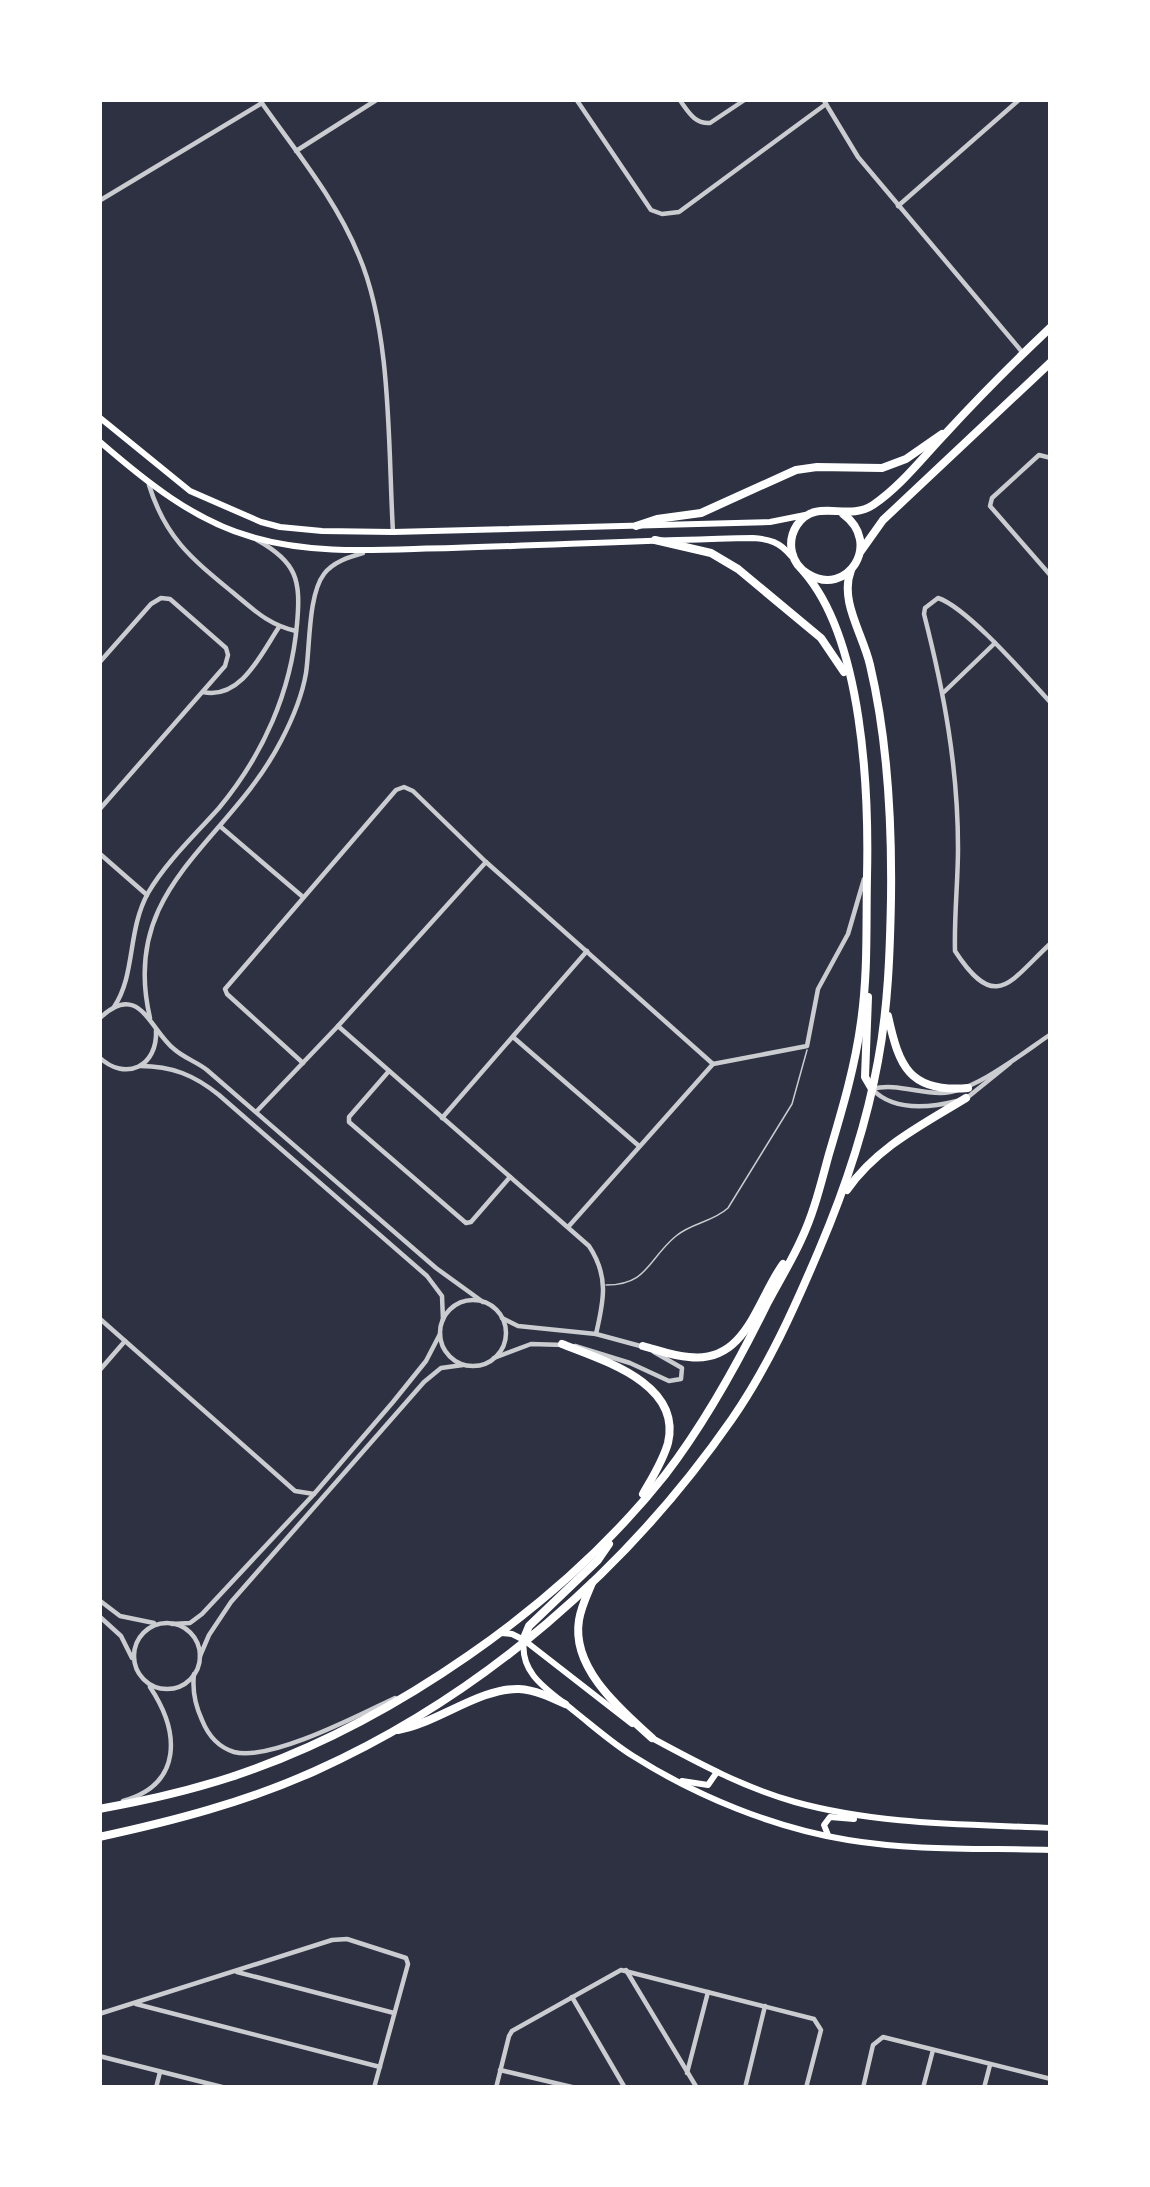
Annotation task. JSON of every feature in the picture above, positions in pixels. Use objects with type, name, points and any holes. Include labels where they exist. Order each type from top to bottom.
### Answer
[{"type":"highway","points":[[843,514],[868,508],[885,496],[1051,327]]},
{"type":"highway","points":[[531,1629],[595,1578],[646,1527],[731,1420],[776,1346],[840,1201],[872,1089],[884,1022],[891,896],[885,755],[870,666],[848,601],[850,570],[883,520],[1051,362]]},
{"type":"highway","points":[[993,385],[995,398],[1008,403]]},
{"type":"highway","points":[[962,417],[975,433]]},
{"type":"highway","points":[[636,526],[701,513],[796,470],[873,469],[894,464],[948,430]]},
{"type":"highway","points":[[99,1808],[233,1777],[352,1725],[422,1685],[563,1581],[615,1532],[668,1472],[700,1423],[802,1239],[845,1102],[862,1020],[868,795],[855,696],[828,606],[795,561],[793,534],[810,513],[832,510],[856,527],[860,554]]},
{"type":"highway","points":[[655,540],[712,553],[756,583],[832,650],[855,696]]},
{"type":"highway","points":[[805,572],[823,580],[850,570]]},
{"type":"highway","points":[[865,982],[869,1015],[865,1080],[872,1089]]},
{"type":"highway","points":[[887,987],[888,1016],[901,1062],[924,1082],[967,1093]]},
{"type":"highway","points":[[845,1102],[872,1089]]},
{"type":"highway","points":[[840,1201],[874,1158],[967,1093]]},
{"type":"highway","points":[[643,1346],[687,1357],[715,1355],[728,1348],[747,1329],[773,1278],[802,1239]]},
{"type":"highway","points":[[562,1344],[623,1371],[657,1394],[666,1407],[670,1423],[666,1450],[634,1512]]},
{"type":"highway","points":[[99,1837],[241,1800],[314,1772],[391,1732],[505,1659],[598,1560],[615,1532]]},
{"type":"highway","points":[[595,1578],[578,1622],[584,1660],[619,1708],[652,1738]]},
{"type":"highway","points":[[391,1732],[513,1689],[536,1691],[566,1703]]},
{"type":"main road","points":[[99,418],[190,491],[261,522],[301,530],[770,522],[810,513]]},
{"type":"main road","points":[[99,441],[182,506],[212,522],[252,537],[315,549],[767,539],[778,543],[795,561]]},
{"type":"main road","points":[[497,1633],[524,1640],[652,1738],[717,1772],[794,1802],[853,1815],[1051,1828]]},
{"type":"main road","points":[[524,1640],[526,1668],[629,1754],[732,1806],[848,1840],[927,1848],[1051,1850]]},
{"type":"main road","points":[[679,1781],[708,1785],[717,1772]]},
{"type":"main road","points":[[829,1835],[824,1825],[830,1816],[911,1825],[923,1822]]},
{"type":"street","points":[[296,151],[378,99]]},
{"type":"street","points":[[576,99],[651,210],[662,214],[680,212],[824,102],[858,157],[1023,353]]},
{"type":"street","points":[[680,99],[704,124],[746,99]]},
{"type":"street","points":[[898,206],[1021,99]]},
{"type":"street","points":[[99,201],[261,101],[346,228],[360,258],[379,328],[393,532]]},
{"type":"street","points":[[1051,458],[1039,455],[992,498],[990,506],[1051,576]]},
{"type":"street","points":[[147,480],[162,519],[191,559],[262,618],[296,632]]},
{"type":"street","points":[[99,1018],[114,1007],[124,990],[133,933],[147,895],[222,804],[264,742],[278,711],[296,632],[298,590],[291,566],[276,550],[252,537]]},
{"type":"street","points":[[384,549],[361,553],[331,567],[319,582],[305,677],[294,713],[261,776],[170,886],[144,956],[145,991],[156,1030],[177,1053],[207,1070],[436,1268],[497,1311],[506,1340],[494,1358]]},
{"type":"street","points":[[99,662],[161,598],[170,599],[227,652],[225,666],[99,810]]},
{"type":"street","points":[[1051,703],[949,602],[938,598],[929,603],[924,614],[944,692],[956,801],[955,952],[983,985],[995,988],[1006,985],[1051,943]]},
{"type":"street","points":[[298,611],[308,607],[314,612]]},
{"type":"street","points":[[202,692],[220,694],[239,683],[279,627]]},
{"type":"street","points":[[944,692],[995,644]]},
{"type":"street","points":[[303,1063],[225,989],[396,790],[404,787],[713,1064]]},
{"type":"street","points":[[221,827],[303,897]]},
{"type":"street","points":[[99,853],[147,895]]},
{"type":"street","points":[[257,1111],[486,862]]},
{"type":"street","points":[[568,1226],[713,1064],[808,1046],[818,989],[848,934],[867,866]]},
{"type":"street","points":[[442,1118],[586,951]]},
{"type":"street","points":[[114,1007],[134,1006],[150,1018]]},
{"type":"street","points":[[338,1026],[589,1246],[604,1285],[596,1334]]},
{"type":"street","points":[[140,1066],[154,1051],[156,1030]]},
{"type":"street","points":[[967,1093],[872,1089],[891,1102],[941,1105],[967,1093],[1051,1034]]},
{"type":"street","points":[[513,1037],[639,1146]]},
{"type":"street","points":[[99,1060],[130,1070],[170,1067],[219,1095],[427,1276],[442,1296],[440,1334],[422,1366],[314,1494],[202,1614],[190,1623],[160,1624],[126,1619],[99,1600]]},
{"type":"street","points":[[389,1071],[349,1122],[466,1223],[510,1177]]},
{"type":"street","points":[[442,1320],[459,1304],[483,1302]]},
{"type":"street","points":[[99,1318],[295,1491],[314,1494]]},
{"type":"street","points":[[422,1685],[314,1733],[247,1754],[220,1745],[208,1734],[193,1684],[208,1635],[231,1602],[441,1368],[480,1365],[531,1344],[562,1344],[604,1354],[669,1381],[681,1379],[682,1368],[643,1346],[596,1334],[527,1328],[502,1318]]},
{"type":"street","points":[[440,1334],[449,1356],[464,1365]]},
{"type":"street","points":[[99,1371],[124,1341]]},
{"type":"street","points":[[295,1491],[298,1512]]},
{"type":"street","points":[[99,1616],[121,1636],[165,1712],[171,1746],[160,1781],[143,1795],[99,1808]]},
{"type":"street","points":[[135,1663],[142,1634],[160,1624]]},
{"type":"street","points":[[172,1624],[192,1635],[200,1656]]},
{"type":"street","points":[[147,1682],[167,1689],[194,1674]]},
{"type":"street","points":[[99,2014],[347,1939],[406,1958],[374,2088]]},
{"type":"street","points":[[496,2088],[512,2031],[617,1970],[626,1970],[814,2019],[821,2030],[806,2088]]},
{"type":"street","points":[[626,1970],[697,2088]]},
{"type":"street","points":[[235,1971],[394,2013]]},
{"type":"street","points":[[688,2073],[707,1992]]},
{"type":"street","points":[[572,1997],[625,2088]]},
{"type":"street","points":[[134,2003],[380,2067]]},
{"type":"street","points":[[745,2088],[765,2006]]},
{"type":"street","points":[[863,2088],[878,2039],[883,2037],[1051,2079]]},
{"type":"street","points":[[923,2088],[932,2050]]},
{"type":"street","points":[[99,2056],[226,2088]]},
{"type":"street","points":[[983,2088],[989,2065]]},
{"type":"street","points":[[500,2070],[576,2088]]},
{"type":"street","points":[[156,2088],[160,2072]]},
{"type":"lane","points":[[604,1285],[621,1285],[640,1277],[676,1235],[728,1208],[792,1104],[808,1046]]}]
